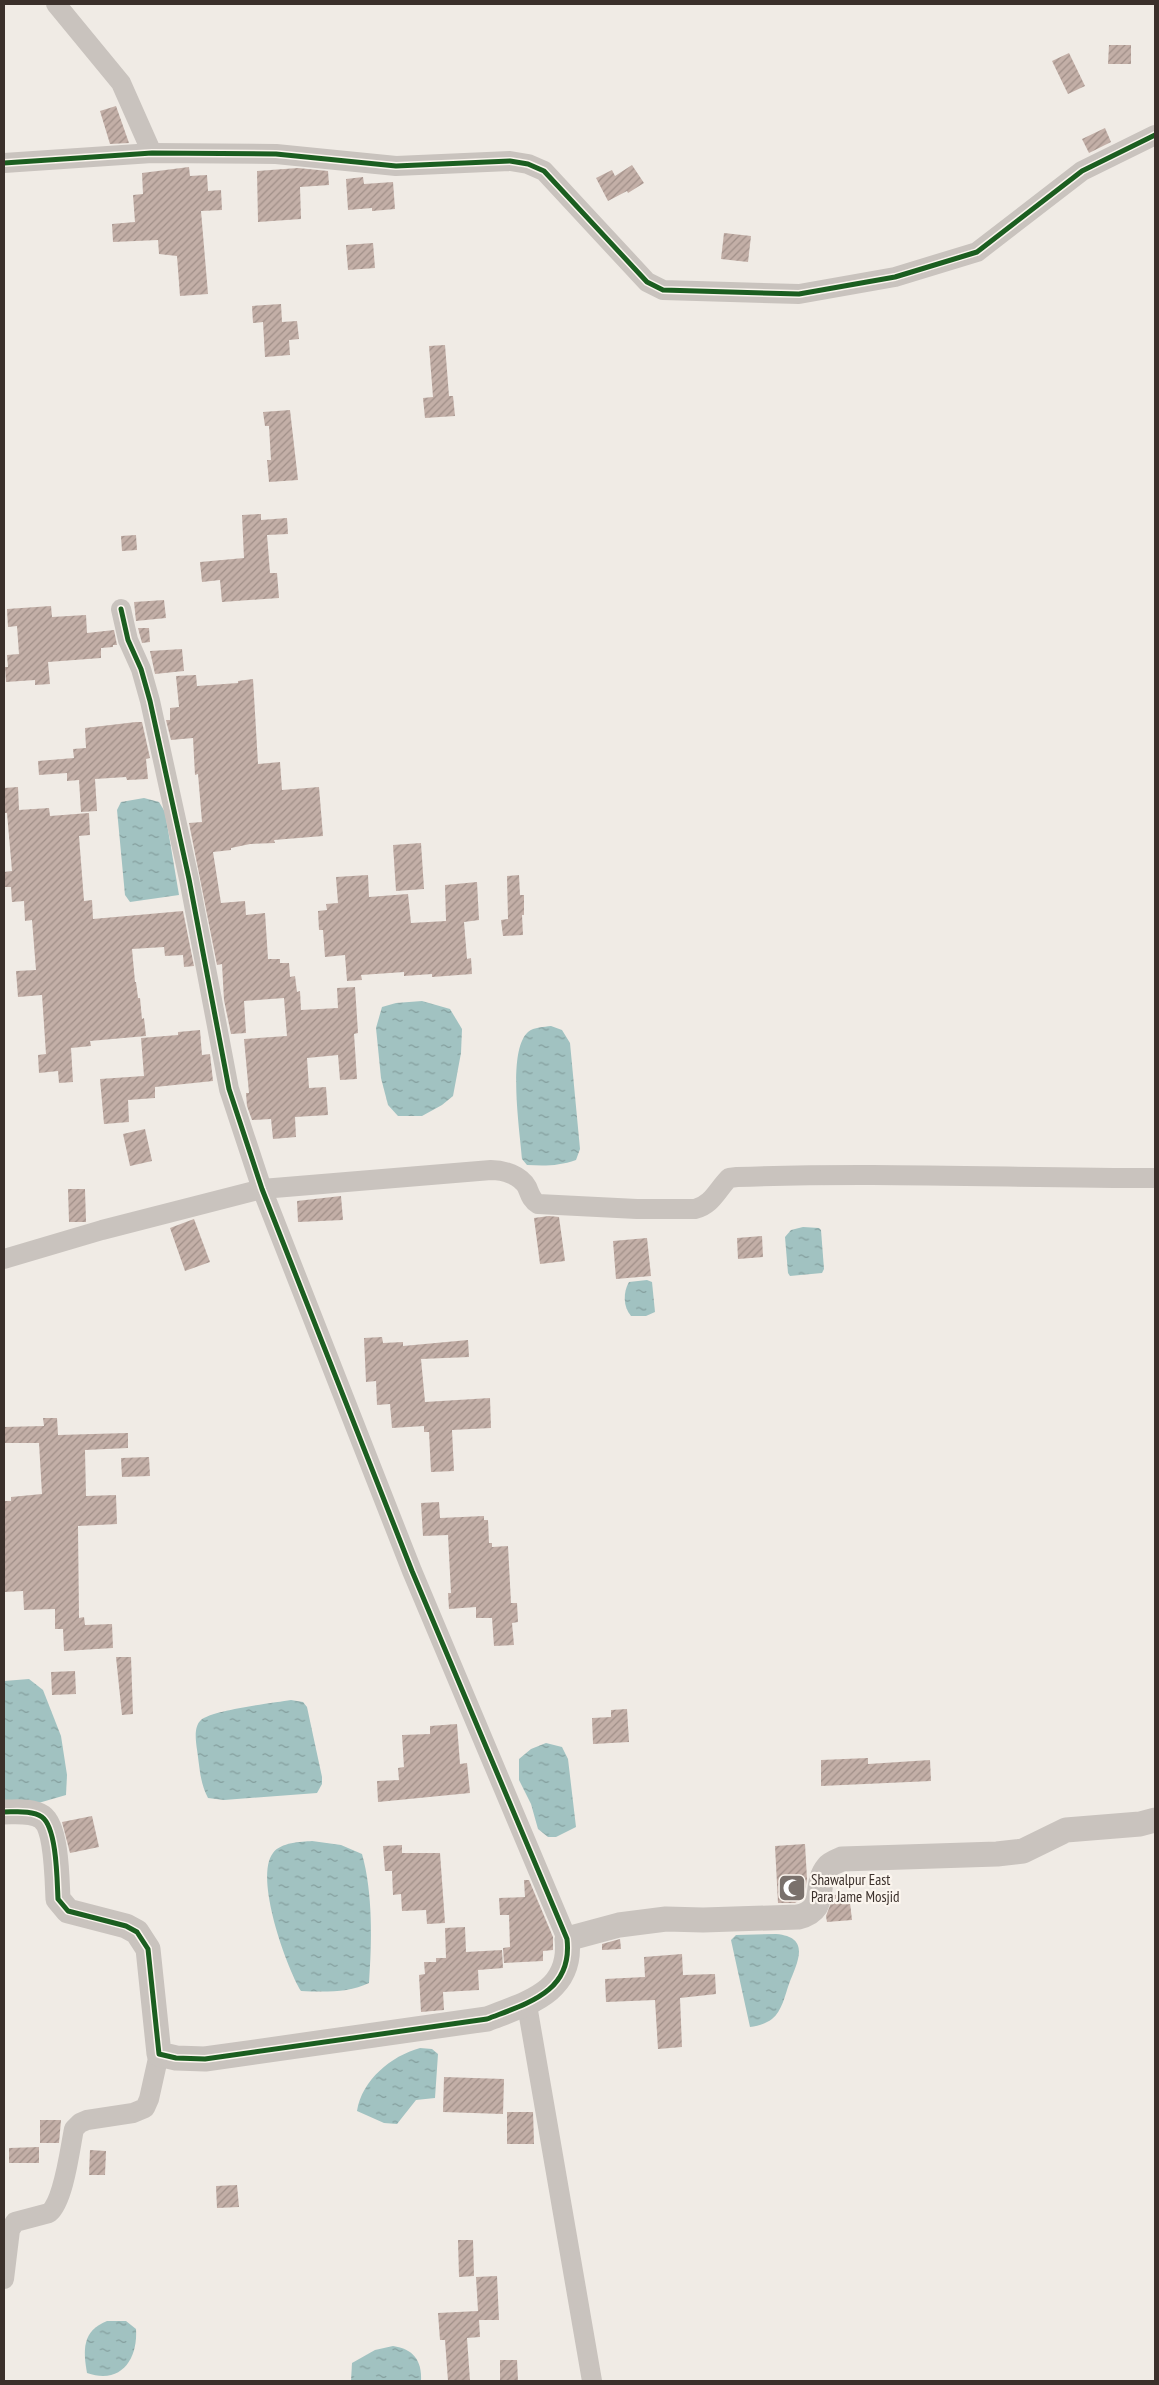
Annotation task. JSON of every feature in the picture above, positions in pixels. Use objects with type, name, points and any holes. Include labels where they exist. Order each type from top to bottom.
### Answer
[{"type":"street","points":[[56,4],[121,83],[152,153]]},
{"type":"street","points":[[4,163],[152,153],[276,154],[396,166],[510,161],[528,164],[544,171],[647,282],[663,290],[798,294],[895,276],[977,252],[1082,171],[1155,135]]},
{"type":"street","points":[[121,609],[128,640],[141,669],[150,701],[189,879],[229,1089],[262,1188],[412,1571],[567,1939],[569,1955],[565,1968],[553,1987],[527,2005],[487,2019],[215,2058],[176,2058],[159,2054]]},
{"type":"street","points":[[4,1259],[102,1230],[262,1188],[502,1170],[526,1185],[534,1202],[538,1204],[678,1209],[703,1207],[709,1203],[729,1178],[737,1177],[824,1174],[1005,1178],[1155,1178]]},
{"type":"street","points":[[4,1812],[35,1814],[41,1816],[50,1827],[58,1899],[62,1906],[68,1911],[126,1926],[137,1932],[148,1949],[159,2054],[149,2099],[145,2108],[133,2113],[80,2122],[74,2129],[62,2184],[53,2210],[15,2222],[10,2230],[4,2279]]},
{"type":"street","points":[[567,1939],[619,1925],[666,1919],[703,1920],[798,1917],[808,1914],[817,1906],[826,1870],[829,1865],[842,1860],[1023,1851],[1066,1830],[1140,1824],[1155,1820]]},
{"type":"street","points":[[527,2005],[592,2381]]},
{"type":"water","points":[[144,798],[159,802],[165,812],[179,895],[130,902],[125,895],[117,810],[121,802]]},
{"type":"water","points":[[422,1001],[450,1009],[462,1029],[461,1053],[453,1096],[442,1105],[422,1116],[398,1116],[388,1105],[381,1078],[376,1028],[382,1007],[396,1003]]},
{"type":"water","points":[[551,1026],[562,1030],[570,1043],[580,1149],[576,1160],[570,1162],[552,1165],[527,1165],[522,1159],[517,1112],[516,1073],[518,1056],[522,1042],[530,1030]]},
{"type":"water","points":[[803,1227],[819,1228],[821,1230],[824,1269],[822,1273],[790,1276],[788,1273],[785,1237],[791,1230]]},
{"type":"water","points":[[647,1280],[652,1282],[655,1312],[646,1316],[631,1316],[625,1304],[627,1286],[629,1282]]},
{"type":"water","points":[[29,1679],[43,1690],[61,1736],[67,1775],[66,1795],[35,1804],[4,1808],[4,1681]]},
{"type":"water","points":[[291,1700],[303,1702],[307,1707],[322,1777],[322,1784],[317,1793],[224,1800],[208,1798],[201,1778],[196,1743],[198,1723],[208,1716],[230,1710]]},
{"type":"water","points":[[546,1743],[562,1747],[568,1759],[576,1827],[556,1837],[548,1837],[538,1829],[531,1804],[519,1780],[519,1759],[531,1749]]},
{"type":"water","points":[[312,1841],[341,1845],[362,1854],[370,1901],[371,1951],[369,1983],[353,1989],[318,1992],[301,1991],[288,1962],[274,1922],[267,1881],[268,1865],[273,1853],[277,1849],[291,1843]]},
{"type":"water","points":[[776,1934],[787,1936],[794,1940],[798,1946],[798,1960],[778,2012],[767,2022],[750,2027],[731,1940],[736,1935]]},
{"type":"water","points":[[420,2048],[432,2049],[438,2054],[435,2098],[416,2100],[397,2124],[384,2123],[357,2111],[365,2089],[380,2071],[399,2057]]},
{"type":"water","points":[[107,2321],[126,2321],[136,2329],[134,2350],[125,2367],[118,2372],[99,2376],[87,2373],[86,2342],[93,2330]]},
{"type":"water","points":[[393,2346],[406,2350],[415,2357],[420,2367],[421,2381],[351,2381],[352,2363],[375,2350]]},
{"type":"building","points":[[1109,45],[1131,45],[1131,64],[1108,64]]},
{"type":"building","points":[[1069,53],[1085,86],[1068,94],[1052,61]]},
{"type":"building","points":[[116,106],[129,143],[110,144],[100,111]]},
{"type":"building","points":[[1105,128],[1111,142],[1089,153],[1082,139]]},
{"type":"building","points":[[632,165],[644,183],[628,193],[627,191],[608,201],[596,178],[612,170],[615,176]]},
{"type":"building","points":[[189,167],[190,176],[207,175],[208,191],[221,190],[222,210],[201,211],[208,294],[180,296],[177,256],[159,254],[158,240],[113,242],[112,224],[135,222],[133,195],[143,194],[142,173]]},
{"type":"building","points":[[298,168],[328,171],[329,185],[300,187],[301,219],[258,222],[257,171]]},
{"type":"building","points":[[363,177],[364,184],[393,182],[395,209],[372,211],[372,208],[348,210],[346,179]]},
{"type":"building","points":[[724,233],[751,236],[748,262],[721,259]]},
{"type":"building","points":[[373,243],[375,268],[348,270],[346,245]]},
{"type":"building","points":[[281,304],[282,322],[297,321],[299,339],[289,340],[290,355],[265,357],[263,322],[253,323],[252,306]]},
{"type":"building","points":[[445,345],[449,396],[453,396],[455,416],[425,418],[423,398],[433,397],[429,346]]},
{"type":"building","points":[[290,410],[298,480],[269,482],[267,460],[271,460],[269,426],[265,426],[263,412]]},
{"type":"building","points":[[261,514],[261,520],[287,518],[288,534],[267,535],[270,573],[277,573],[279,598],[222,602],[220,580],[202,582],[200,562],[244,558],[242,515]]},
{"type":"building","points":[[136,535],[137,550],[122,551],[121,536]]},
{"type":"building","points":[[164,600],[166,618],[136,621],[134,602]]},
{"type":"building","points":[[51,606],[52,617],[86,615],[87,633],[114,630],[117,645],[101,648],[101,658],[48,662],[50,684],[35,685],[35,680],[6,682],[5,667],[8,667],[7,655],[19,654],[17,626],[8,627],[7,609]]},
{"type":"building","points":[[138,628],[149,628],[150,642],[142,643]]},
{"type":"building","points":[[182,649],[184,671],[155,674],[150,651]]},
{"type":"building","points":[[196,675],[197,686],[238,683],[238,681],[253,679],[258,764],[280,762],[282,790],[319,787],[323,836],[274,840],[275,843],[250,844],[231,848],[231,850],[213,852],[221,903],[245,901],[246,915],[265,913],[268,959],[280,959],[280,963],[289,963],[290,977],[295,976],[297,992],[300,991],[301,1010],[338,1008],[337,988],[355,987],[358,1033],[354,1034],[357,1079],[340,1080],[338,1055],[307,1058],[309,1088],[326,1087],[328,1115],[295,1117],[296,1137],[273,1139],[271,1119],[252,1120],[247,1106],[246,1093],[249,1093],[244,1039],[287,1036],[284,998],[244,1001],[246,1033],[231,1034],[224,1000],[222,964],[217,965],[189,823],[202,822],[198,774],[195,775],[193,738],[171,740],[166,720],[170,720],[170,708],[179,707],[176,676]]},
{"type":"building","points":[[142,722],[150,758],[146,759],[148,779],[127,780],[126,777],[95,779],[97,811],[81,812],[79,780],[67,781],[67,773],[39,775],[38,761],[74,758],[73,749],[86,748],[85,728]]},
{"type":"building","points":[[18,787],[19,810],[49,808],[50,816],[89,813],[90,835],[79,836],[84,901],[92,900],[93,919],[183,911],[194,966],[184,967],[183,955],[165,956],[164,947],[132,949],[135,982],[138,998],[140,998],[146,1036],[90,1041],[91,1046],[71,1048],[73,1082],[59,1083],[58,1071],[39,1073],[38,1055],[46,1054],[42,995],[18,997],[16,971],[36,970],[32,920],[25,921],[24,901],[12,902],[11,887],[5,887],[4,872],[12,871],[7,813],[4,813],[4,788]]},
{"type":"building","points":[[421,843],[424,889],[396,891],[393,845]]},
{"type":"building","points":[[368,875],[369,897],[408,894],[411,923],[446,921],[445,885],[477,882],[479,920],[464,922],[467,959],[471,958],[472,974],[432,977],[432,974],[404,976],[404,972],[361,975],[362,980],[347,981],[345,955],[325,957],[323,930],[319,930],[318,911],[327,910],[326,904],[338,903],[336,877]]},
{"type":"building","points":[[519,875],[520,895],[524,895],[523,935],[503,936],[501,920],[508,919],[507,876]]},
{"type":"building","points":[[200,1030],[202,1055],[210,1054],[213,1081],[155,1087],[155,1098],[128,1100],[129,1122],[104,1124],[100,1079],[144,1076],[141,1038],[178,1035],[178,1032]]},
{"type":"building","points":[[145,1129],[152,1161],[130,1166],[123,1134]]},
{"type":"building","points":[[68,1189],[85,1189],[86,1222],[69,1222]]},
{"type":"building","points":[[341,1196],[343,1220],[298,1222],[297,1201]]},
{"type":"building","points":[[559,1217],[565,1261],[540,1264],[534,1218]]},
{"type":"building","points":[[194,1219],[210,1262],[185,1271],[170,1228]]},
{"type":"building","points":[[762,1236],[763,1257],[738,1259],[737,1238]]},
{"type":"building","points":[[647,1238],[651,1276],[616,1279],[613,1241]]},
{"type":"building","points":[[382,1337],[383,1343],[403,1342],[403,1346],[468,1340],[469,1357],[421,1359],[425,1402],[490,1398],[491,1428],[452,1430],[454,1471],[431,1472],[429,1432],[424,1432],[424,1426],[392,1428],[390,1404],[377,1405],[376,1381],[366,1382],[364,1338]]},
{"type":"building","points":[[43,1418],[57,1418],[58,1435],[128,1433],[128,1448],[85,1450],[86,1496],[116,1495],[117,1524],[78,1526],[79,1618],[84,1617],[85,1625],[112,1624],[113,1648],[64,1651],[63,1629],[55,1629],[55,1609],[24,1610],[23,1591],[4,1592],[4,1501],[11,1501],[11,1497],[42,1494],[39,1443],[4,1443],[4,1427],[44,1426]]},
{"type":"building","points":[[149,1457],[150,1476],[122,1477],[121,1458]]},
{"type":"building","points":[[439,1502],[440,1518],[484,1516],[484,1520],[488,1520],[489,1543],[492,1543],[492,1547],[508,1546],[511,1603],[517,1603],[518,1622],[512,1623],[514,1645],[494,1646],[492,1618],[476,1618],[476,1607],[449,1609],[448,1593],[451,1593],[448,1535],[423,1536],[421,1503]]},
{"type":"building","points":[[116,1657],[131,1657],[133,1714],[122,1715]]},
{"type":"building","points":[[75,1671],[76,1694],[52,1695],[51,1672]]},
{"type":"building","points":[[627,1709],[629,1742],[593,1744],[592,1718],[611,1717],[611,1710]]},
{"type":"building","points":[[457,1724],[460,1764],[467,1763],[470,1793],[378,1802],[377,1781],[399,1780],[398,1768],[404,1767],[402,1735],[430,1734],[430,1726]]},
{"type":"building","points":[[868,1758],[868,1764],[930,1760],[931,1781],[821,1786],[821,1760]]},
{"type":"building","points":[[92,1816],[99,1847],[70,1853],[62,1822]]},
{"type":"building","points":[[805,1844],[807,1879],[804,1897],[795,1903],[778,1903],[775,1846]]},
{"type":"building","points":[[402,1845],[402,1853],[440,1853],[445,1923],[427,1924],[426,1910],[402,1911],[401,1894],[393,1895],[392,1871],[385,1871],[383,1846]]},
{"type":"building","points":[[524,1880],[529,1880],[553,1937],[553,1950],[543,1951],[543,1961],[504,1963],[503,1948],[510,1947],[509,1915],[500,1915],[499,1898],[525,1897]]},
{"type":"building","points":[[849,1894],[852,1920],[827,1922],[826,1916],[834,1895]]},
{"type":"building","points":[[465,1927],[466,1952],[502,1950],[503,1968],[478,1970],[479,1990],[443,1992],[444,2010],[421,2012],[419,1975],[425,1974],[424,1962],[436,1962],[436,1958],[446,1958],[445,1928]]},
{"type":"building","points":[[620,1939],[621,1949],[602,1950],[602,1944]]},
{"type":"building","points":[[682,1954],[683,1975],[715,1974],[716,1994],[680,1998],[682,2047],[658,2049],[655,2000],[606,2002],[605,1979],[645,1977],[644,1957]]},
{"type":"building","points":[[444,2077],[504,2079],[503,2114],[443,2112]]},
{"type":"building","points":[[507,2112],[533,2112],[534,2144],[507,2144]]},
{"type":"building","points":[[40,2120],[61,2120],[59,2143],[40,2143]]},
{"type":"building","points":[[39,2147],[39,2163],[9,2163],[9,2148]]},
{"type":"building","points":[[90,2150],[106,2151],[105,2175],[89,2175]]},
{"type":"building","points":[[237,2185],[239,2207],[217,2208],[216,2186]]},
{"type":"building","points":[[458,2240],[473,2240],[474,2276],[459,2277]]},
{"type":"building","points":[[497,2276],[499,2320],[479,2320],[480,2337],[467,2338],[470,2381],[448,2381],[445,2340],[440,2340],[438,2313],[478,2311],[476,2277]]},
{"type":"building","points":[[500,2360],[517,2360],[518,2381],[500,2381]]},
{"type":"cycle path","points":[[4,163],[152,153],[276,154],[396,166],[510,161],[528,164],[544,171],[647,282],[663,290],[799,294],[895,277],[977,252],[1082,171],[1155,135]]},
{"type":"cycle path","points":[[4,1812],[34,1813],[42,1817],[47,1823],[51,1832],[55,1855],[58,1899],[68,1911],[126,1926],[137,1932],[148,1949],[159,2054],[176,2058],[205,2059],[487,2019],[532,2001],[545,1993],[563,1972],[567,1957],[567,1939],[412,1571],[262,1189],[229,1089],[189,879],[150,701],[141,669],[128,640],[121,609]]},
{"type":"place","name":"Shawalpur East Para Jame Mosjid","points":[[792,1888]]}]
